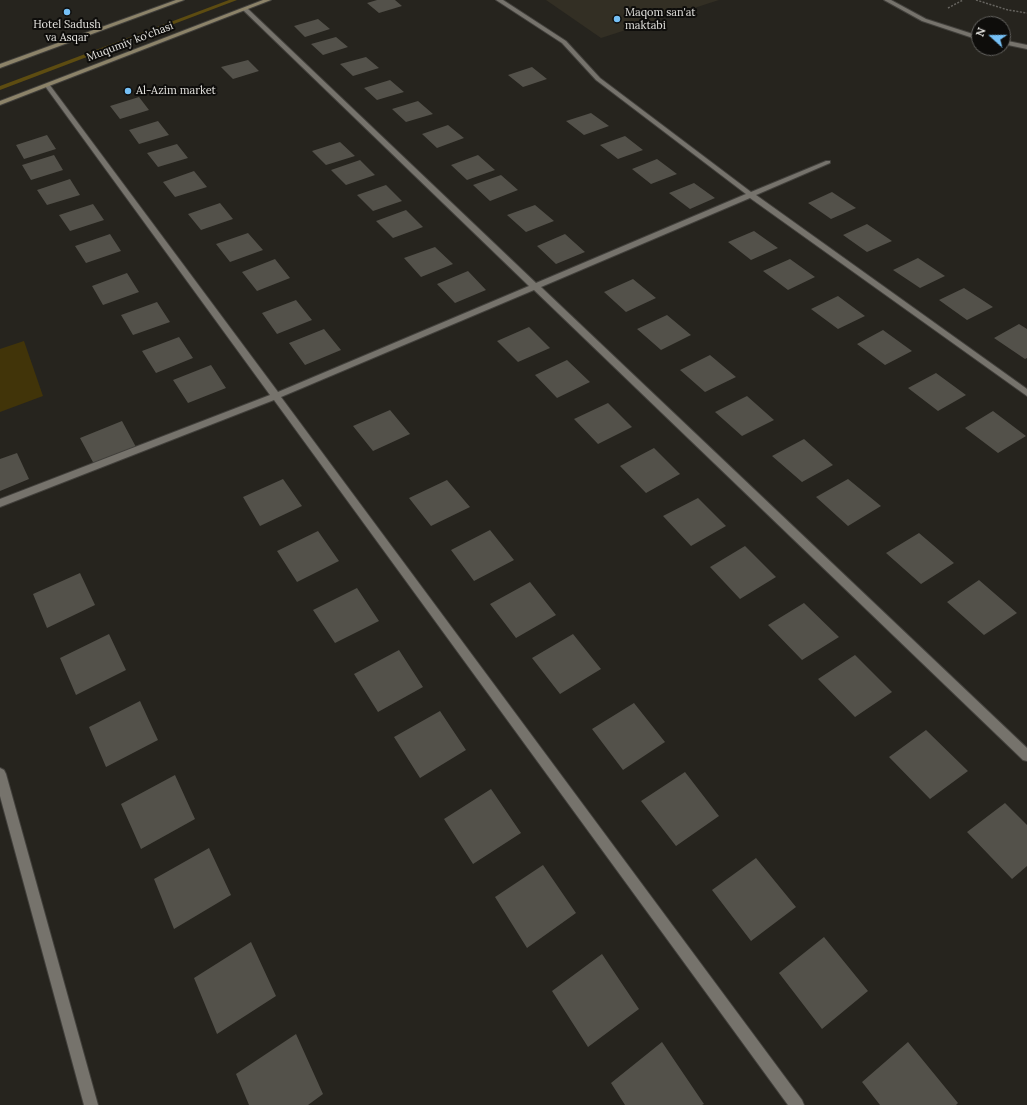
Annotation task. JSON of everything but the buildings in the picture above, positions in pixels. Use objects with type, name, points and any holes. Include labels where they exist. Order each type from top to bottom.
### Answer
[{"type":"main road","name":"Muqumiy ko'chasi","points":[[0,66],[181,0]]},
{"type":"main road","name":"Muqumiy ko'chasi","points":[[0,103],[268,0]]},
{"type":"street","points":[[499,0],[564,42],[598,80],[750,195],[1027,393]]},
{"type":"street","points":[[887,0],[924,20],[971,35]]},
{"type":"street","points":[[245,9],[1027,756]]},
{"type":"street","points":[[1011,44],[1027,47]]},
{"type":"street","points":[[47,85],[798,1105]]},
{"type":"street","points":[[0,503],[276,396],[828,162]]},
{"type":"street","points":[[0,774],[92,1105]]},
{"type":"path","points":[[976,0],[1008,10],[1027,13]]},
{"type":"shaded area","name":"Maqom san'at maktabi","points":[[546,0],[719,0],[601,38]]},
{"type":"shaded area","points":[[24,341],[43,396],[0,412],[0,349]]},
{"type":"waterway","points":[[0,88],[234,0]]},
{"type":"place","name":"Hotel Sadush va Asqar","points":[[67,12]]},
{"type":"place","name":"Maqom san'at maktabi","points":[[617,19]]},
{"type":"place","name":"Al-Azim market","points":[[128,91]]}]
